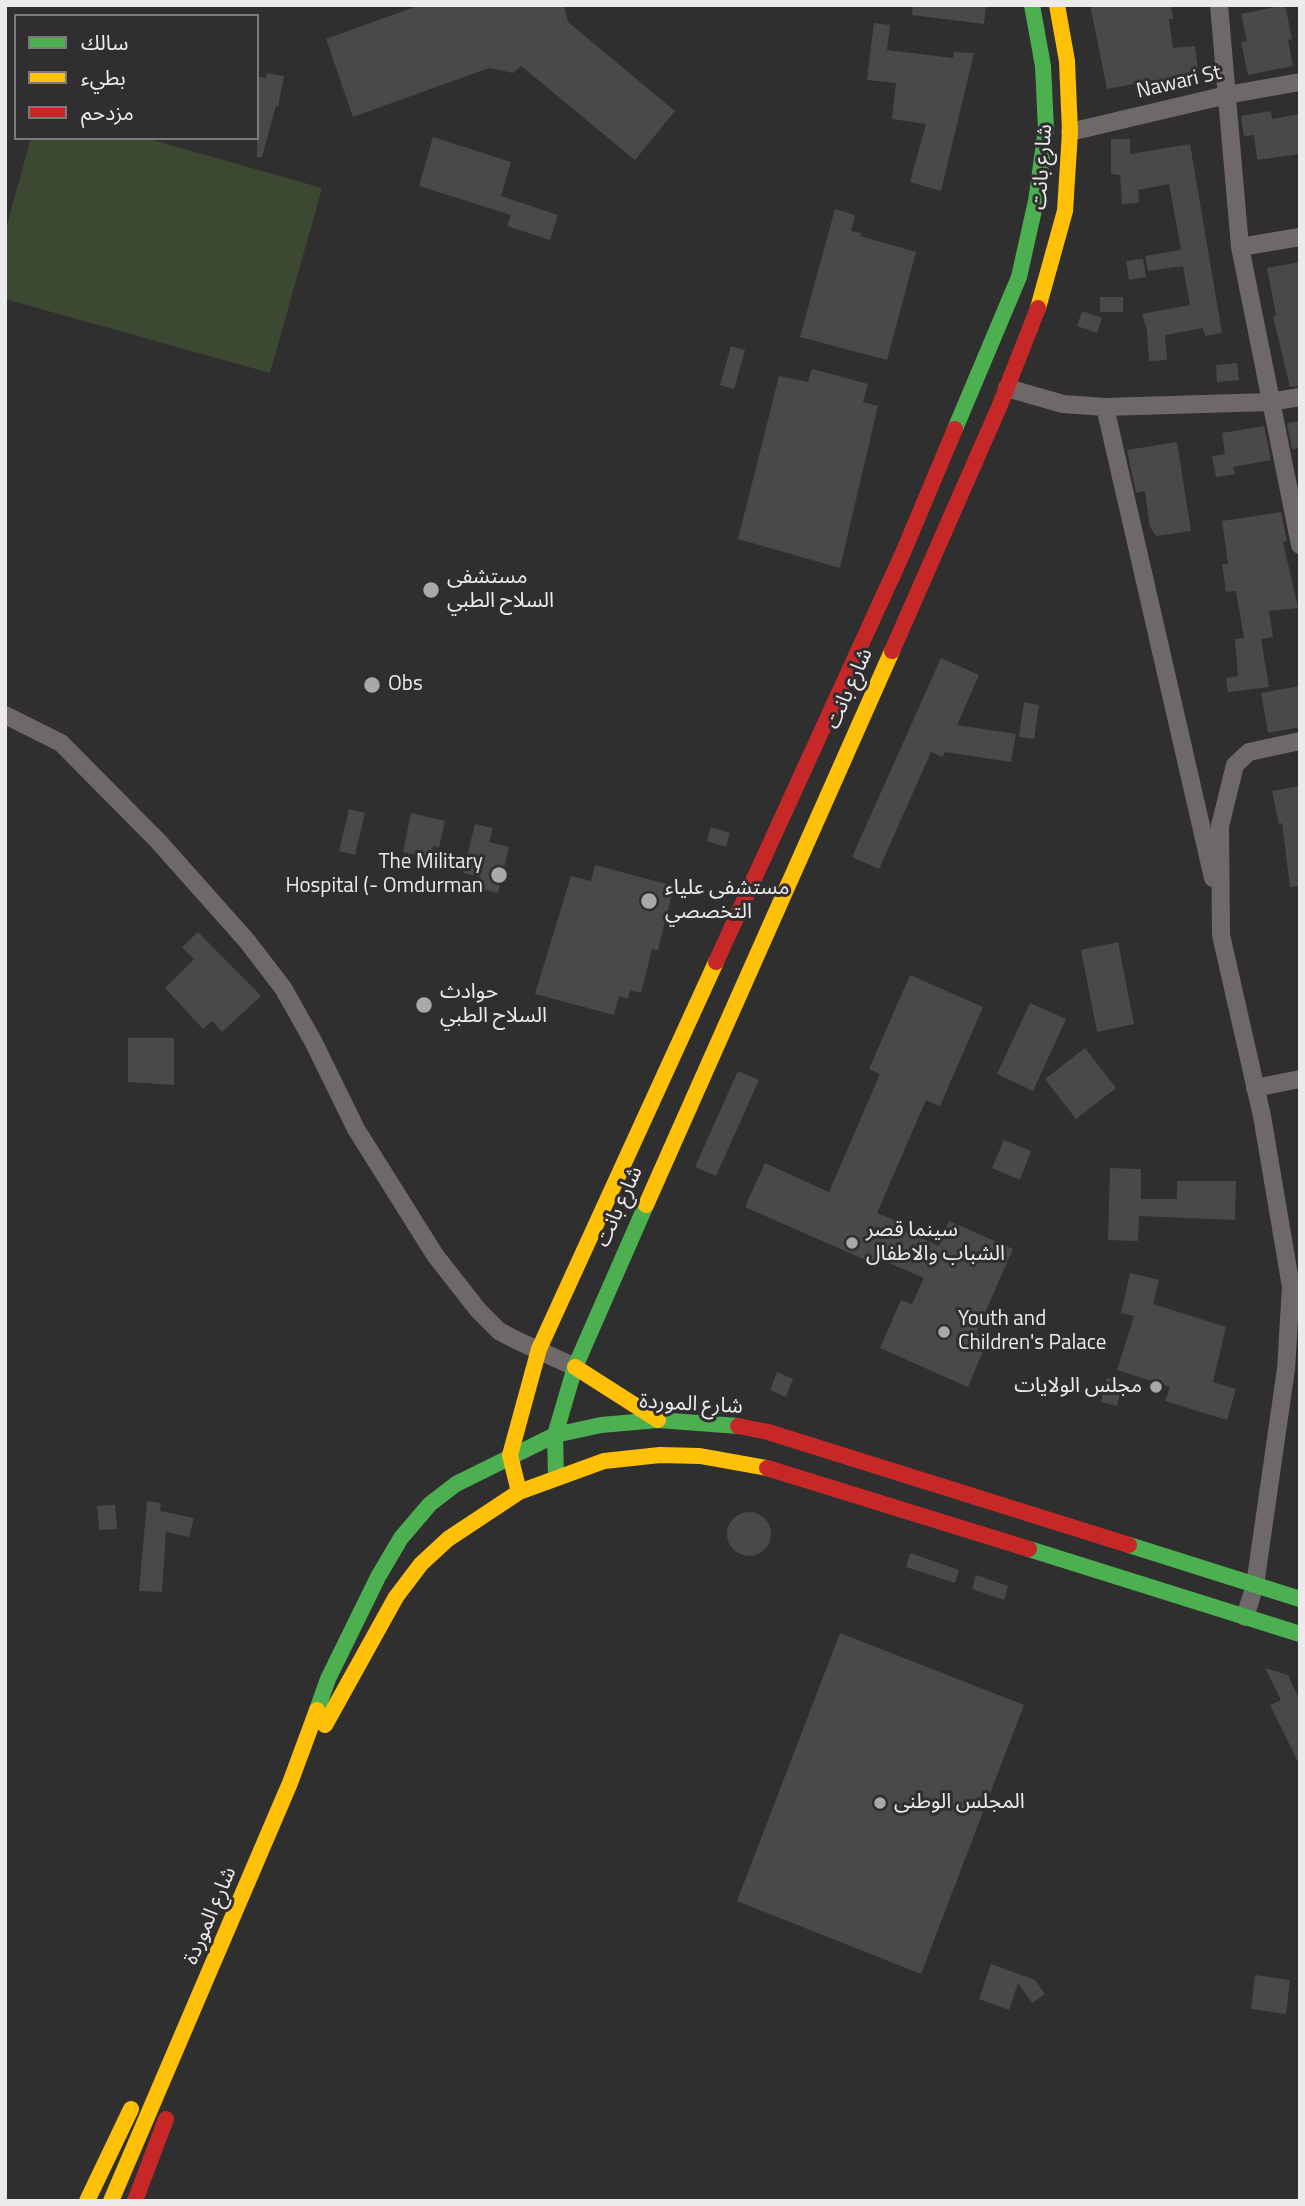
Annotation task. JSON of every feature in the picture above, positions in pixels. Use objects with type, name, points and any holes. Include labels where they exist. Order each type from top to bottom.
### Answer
[{"type":"main road","name":"شارع بانت","points":[[519,1492],[510,1455],[539,1349],[891,580],[1019,277],[1036,201],[1046,129],[1043,66],[1032,5]]},
{"type":"main road","name":"شارع بانت","points":[[556,1477],[555,1436],[575,1367],[1007,388],[1040,303],[1065,211],[1070,132],[1067,61],[1057,5]]},
{"type":"main road","points":[[575,1367],[658,1420]]},
{"type":"main road","name":"شارع الموردة","points":[[111,2199],[290,1783],[328,1679],[401,1538],[430,1504],[456,1484],[510,1455],[555,1436],[601,1425],[658,1420],[708,1422],[768,1432],[1300,1599]]},
{"type":"main road","name":"شارع الموردة","points":[[290,1783],[351,1683],[396,1597],[448,1539],[519,1492],[604,1461],[660,1455],[701,1456],[758,1465],[1300,1634]]},
{"type":"main road","name":"شارع الموردة","points":[[90,2195],[132,2107],[170,2066]]},
{"type":"main road","name":"شارع الموردة","points":[[135,2201],[166,2124],[170,2066]]},
{"type":"street","points":[[1219,5],[1240,247],[1269,402],[1300,545]]},
{"type":"street","name":"Nawari St","points":[[1070,132],[1227,95],[1300,82]]},
{"type":"street","points":[[1240,247],[1300,237]]},
{"type":"street","points":[[1007,388],[1063,404],[1105,407],[1269,402],[1300,397]]},
{"type":"street","points":[[1105,407],[1218,902],[1226,960],[1277,1197],[1291,1287],[1286,1369],[1255,1585],[1245,1617]]},
{"type":"street","points":[[5,715],[61,743],[158,841],[247,941],[283,988],[313,1041],[356,1129],[435,1255],[478,1310],[499,1331],[575,1367]]},
{"type":"street","points":[[1218,902],[1220,826],[1235,765],[1249,752],[1300,741]]},
{"type":"street","points":[[1255,1088],[1300,1079]]},
{"type":"green space","points":[[30,140],[153,140],[322,188],[270,373],[5,299],[5,232]]},
{"type":"building","points":[[420,5],[564,5],[568,22],[675,111],[635,160],[521,66],[513,73],[489,68],[353,117],[326,39]]},
{"type":"building","points":[[913,5],[986,5],[984,24],[912,15]]},
{"type":"building","points":[[1090,5],[1171,5],[1173,19],[1169,19],[1173,48],[1195,46],[1199,78],[1156,84],[1155,80],[1107,89]]},
{"type":"building","points":[[1285,5],[1292,39],[1288,40],[1293,66],[1248,75],[1241,42],[1247,41],[1241,14]]},
{"type":"building","points":[[874,23],[890,25],[887,50],[953,58],[954,52],[974,53],[941,191],[910,182],[926,124],[892,119],[896,83],[867,80]]},
{"type":"building","points":[[267,73],[284,76],[278,107],[276,106],[262,157],[257,157],[259,76],[266,78]]},
{"type":"building","points":[[1271,111],[1272,119],[1300,114],[1300,154],[1257,160],[1254,135],[1244,136],[1241,116]]},
{"type":"building","points":[[433,137],[511,162],[501,196],[558,215],[550,240],[507,226],[511,215],[419,186]]},
{"type":"building","points":[[1111,139],[1130,139],[1130,154],[1190,144],[1222,333],[1205,336],[1203,328],[1165,335],[1167,360],[1149,361],[1147,331],[1142,314],[1190,305],[1183,266],[1148,271],[1145,256],[1181,250],[1169,184],[1138,190],[1139,203],[1122,204],[1120,175],[1111,174]]},
{"type":"building","points":[[835,209],[855,215],[851,231],[861,233],[860,236],[916,252],[887,360],[800,337]]},
{"type":"building","points":[[1143,259],[1146,277],[1129,280],[1126,261]]},
{"type":"building","points":[[1300,262],[1300,386],[1290,387],[1273,316],[1276,315],[1267,268]]},
{"type":"building","points":[[1100,297],[1123,297],[1123,312],[1100,312]]},
{"type":"building","points":[[1082,311],[1102,318],[1097,333],[1077,326]]},
{"type":"building","points":[[731,346],[745,350],[734,389],[720,385]]},
{"type":"building","points":[[1237,363],[1239,380],[1217,382],[1216,365]]},
{"type":"building","points":[[812,369],[868,384],[863,402],[878,406],[840,568],[738,539],[779,376],[808,382]]},
{"type":"building","points":[[1300,421],[1300,448],[1292,449],[1287,423]]},
{"type":"building","points":[[1264,426],[1271,460],[1233,467],[1235,474],[1216,477],[1212,456],[1225,454],[1222,433]]},
{"type":"building","points":[[1177,442],[1191,531],[1156,536],[1150,527],[1145,491],[1136,493],[1127,450]]},
{"type":"building","points":[[1281,512],[1287,541],[1283,542],[1298,608],[1269,611],[1273,637],[1261,639],[1269,687],[1228,692],[1226,678],[1238,676],[1235,639],[1244,638],[1236,591],[1226,592],[1222,564],[1228,564],[1222,521]]},
{"type":"building","points":[[941,658],[979,675],[957,725],[1016,734],[1011,762],[945,752],[942,757],[931,752],[879,869],[852,857]]},
{"type":"building","points":[[1300,686],[1300,727],[1268,733],[1261,693]]},
{"type":"building","points":[[1024,702],[1039,705],[1034,739],[1019,737]]},
{"type":"building","points":[[1300,786],[1300,886],[1290,887],[1282,823],[1279,824],[1272,791]]},
{"type":"building","points":[[349,809],[365,813],[355,855],[339,851]]},
{"type":"building","points":[[411,813],[445,821],[439,848],[433,846],[431,858],[403,852]]},
{"type":"building","points":[[475,824],[493,828],[489,842],[509,847],[498,893],[477,888],[480,877],[463,873]]},
{"type":"building","points":[[711,827],[730,833],[726,847],[707,841]]},
{"type":"building","points":[[595,865],[674,886],[658,950],[652,949],[641,993],[630,990],[628,999],[619,996],[614,1015],[535,994],[571,876],[591,881]]},
{"type":"building","points":[[198,932],[261,996],[222,1032],[212,1021],[203,1029],[165,988],[194,959],[182,947]]},
{"type":"building","points":[[1118,942],[1134,1024],[1097,1032],[1081,950]]},
{"type":"building","points":[[910,975],[983,1007],[940,1106],[926,1100],[877,1213],[899,1222],[896,1227],[939,1246],[949,1221],[1013,1249],[976,1333],[988,1339],[968,1387],[880,1348],[901,1300],[912,1304],[924,1278],[882,1260],[879,1266],[745,1207],[765,1163],[829,1192],[880,1074],[869,1069]]},
{"type":"building","points":[[1030,1003],[1066,1019],[1033,1091],[997,1074]]},
{"type":"building","points":[[128,1038],[174,1038],[174,1085],[128,1082]]},
{"type":"building","points":[[1085,1048],[1116,1088],[1076,1119],[1045,1079]]},
{"type":"building","points":[[738,1071],[759,1080],[716,1176],[695,1167]]},
{"type":"building","points":[[1004,1140],[1031,1151],[1020,1180],[992,1168]]},
{"type":"building","points":[[1110,1168],[1141,1169],[1141,1199],[1177,1199],[1177,1181],[1236,1181],[1235,1220],[1139,1216],[1138,1241],[1108,1240]]},
{"type":"building","points":[[1130,1273],[1159,1280],[1153,1304],[1226,1327],[1213,1382],[1236,1389],[1227,1420],[1165,1401],[1170,1387],[1117,1370],[1134,1316],[1121,1313]]},
{"type":"building","points":[[777,1372],[793,1379],[786,1397],[770,1390]]},
{"type":"building","points":[[1107,1378],[1123,1382],[1117,1406],[1101,1402]]},
{"type":"building","points":[[147,1501],[161,1503],[160,1511],[194,1518],[189,1537],[166,1532],[162,1592],[139,1591]]},
{"type":"building","points":[[115,1505],[117,1529],[99,1530],[97,1506]]},
{"type":"building","points":[[749,1512],[764,1519],[771,1534],[764,1549],[749,1556],[734,1549],[727,1534],[734,1519]]},
{"type":"building","points":[[910,1553],[959,1570],[955,1583],[906,1567]]},
{"type":"building","points":[[976,1575],[1008,1586],[1004,1600],[972,1589]]},
{"type":"building","name":"المجلس الوطنى","points":[[840,1633],[1024,1705],[921,1974],[737,1901]]},
{"type":"building","points":[[1265,1668],[1288,1675],[1300,1701],[1300,1766],[1270,1705],[1281,1700]]},
{"type":"building","points":[[991,1964],[1035,1980],[1045,1994],[1032,2003],[1018,1983],[1009,2010],[979,1999]]},
{"type":"building","points":[[1255,1975],[1290,1980],[1286,2014],[1251,2009]]},
{"type":"traffic: fast","points":[[955,429],[1019,277],[1036,201],[1046,129],[1043,66],[1032,5]]},
{"type":"traffic: fast","points":[[556,1477],[555,1435],[575,1367],[646,1205]]},
{"type":"traffic: fast","points":[[317,1710],[328,1679],[378,1577],[401,1538],[430,1504],[456,1484],[555,1435],[601,1425],[658,1420],[738,1426]]},
{"type":"traffic: fast","points":[[1129,1545],[1300,1599]]},
{"type":"traffic: fast","points":[[1029,1549],[1300,1634]]},
{"type":"traffic: slow","points":[[1038,308],[1065,211],[1070,132],[1067,61],[1057,5]]},
{"type":"traffic: slow","points":[[646,1205],[892,651]]},
{"type":"traffic: slow","points":[[519,1492],[510,1455],[539,1349],[716,962]]},
{"type":"traffic: slow","points":[[575,1367],[658,1420]]},
{"type":"traffic: slow","points":[[325,1725],[396,1597],[421,1564],[448,1539],[519,1492],[604,1461],[660,1455],[700,1456],[767,1468]]},
{"type":"traffic: slow","points":[[111,2201],[290,1783],[317,1710]]},
{"type":"traffic: slow","points":[[87,2201],[131,2109]]},
{"type":"traffic: jam","points":[[892,651],[1000,405],[1038,308]]},
{"type":"traffic: jam","points":[[716,962],[902,555],[955,429]]},
{"type":"traffic: jam","points":[[738,1426],[768,1432],[1129,1545]]},
{"type":"traffic: jam","points":[[767,1468],[1029,1549]]},
{"type":"traffic: jam","points":[[135,2201],[166,2119]]},
{"type":"place","name":"مستشفى السلاح الطبي","points":[[431,590]]},
{"type":"place","name":"Obs","points":[[372,685]]},
{"type":"place","name":"The Military Hospital (- Omdurman","points":[[499,875]]},
{"type":"place","name":"مستشفى علياء التخصصي","points":[[649,901]]},
{"type":"place","name":"حوادث السلاح الطبي","points":[[424,1005]]},
{"type":"place","name":"سينما قصر الشباب والاطفال","points":[[852,1243]]},
{"type":"place","name":"Youth and Children's Palace","points":[[944,1332]]},
{"type":"place","name":"مجلس الولايات","points":[[1156,1387]]},
{"type":"place","name":"المجلس الوطنى","points":[[880,1803]]}]
